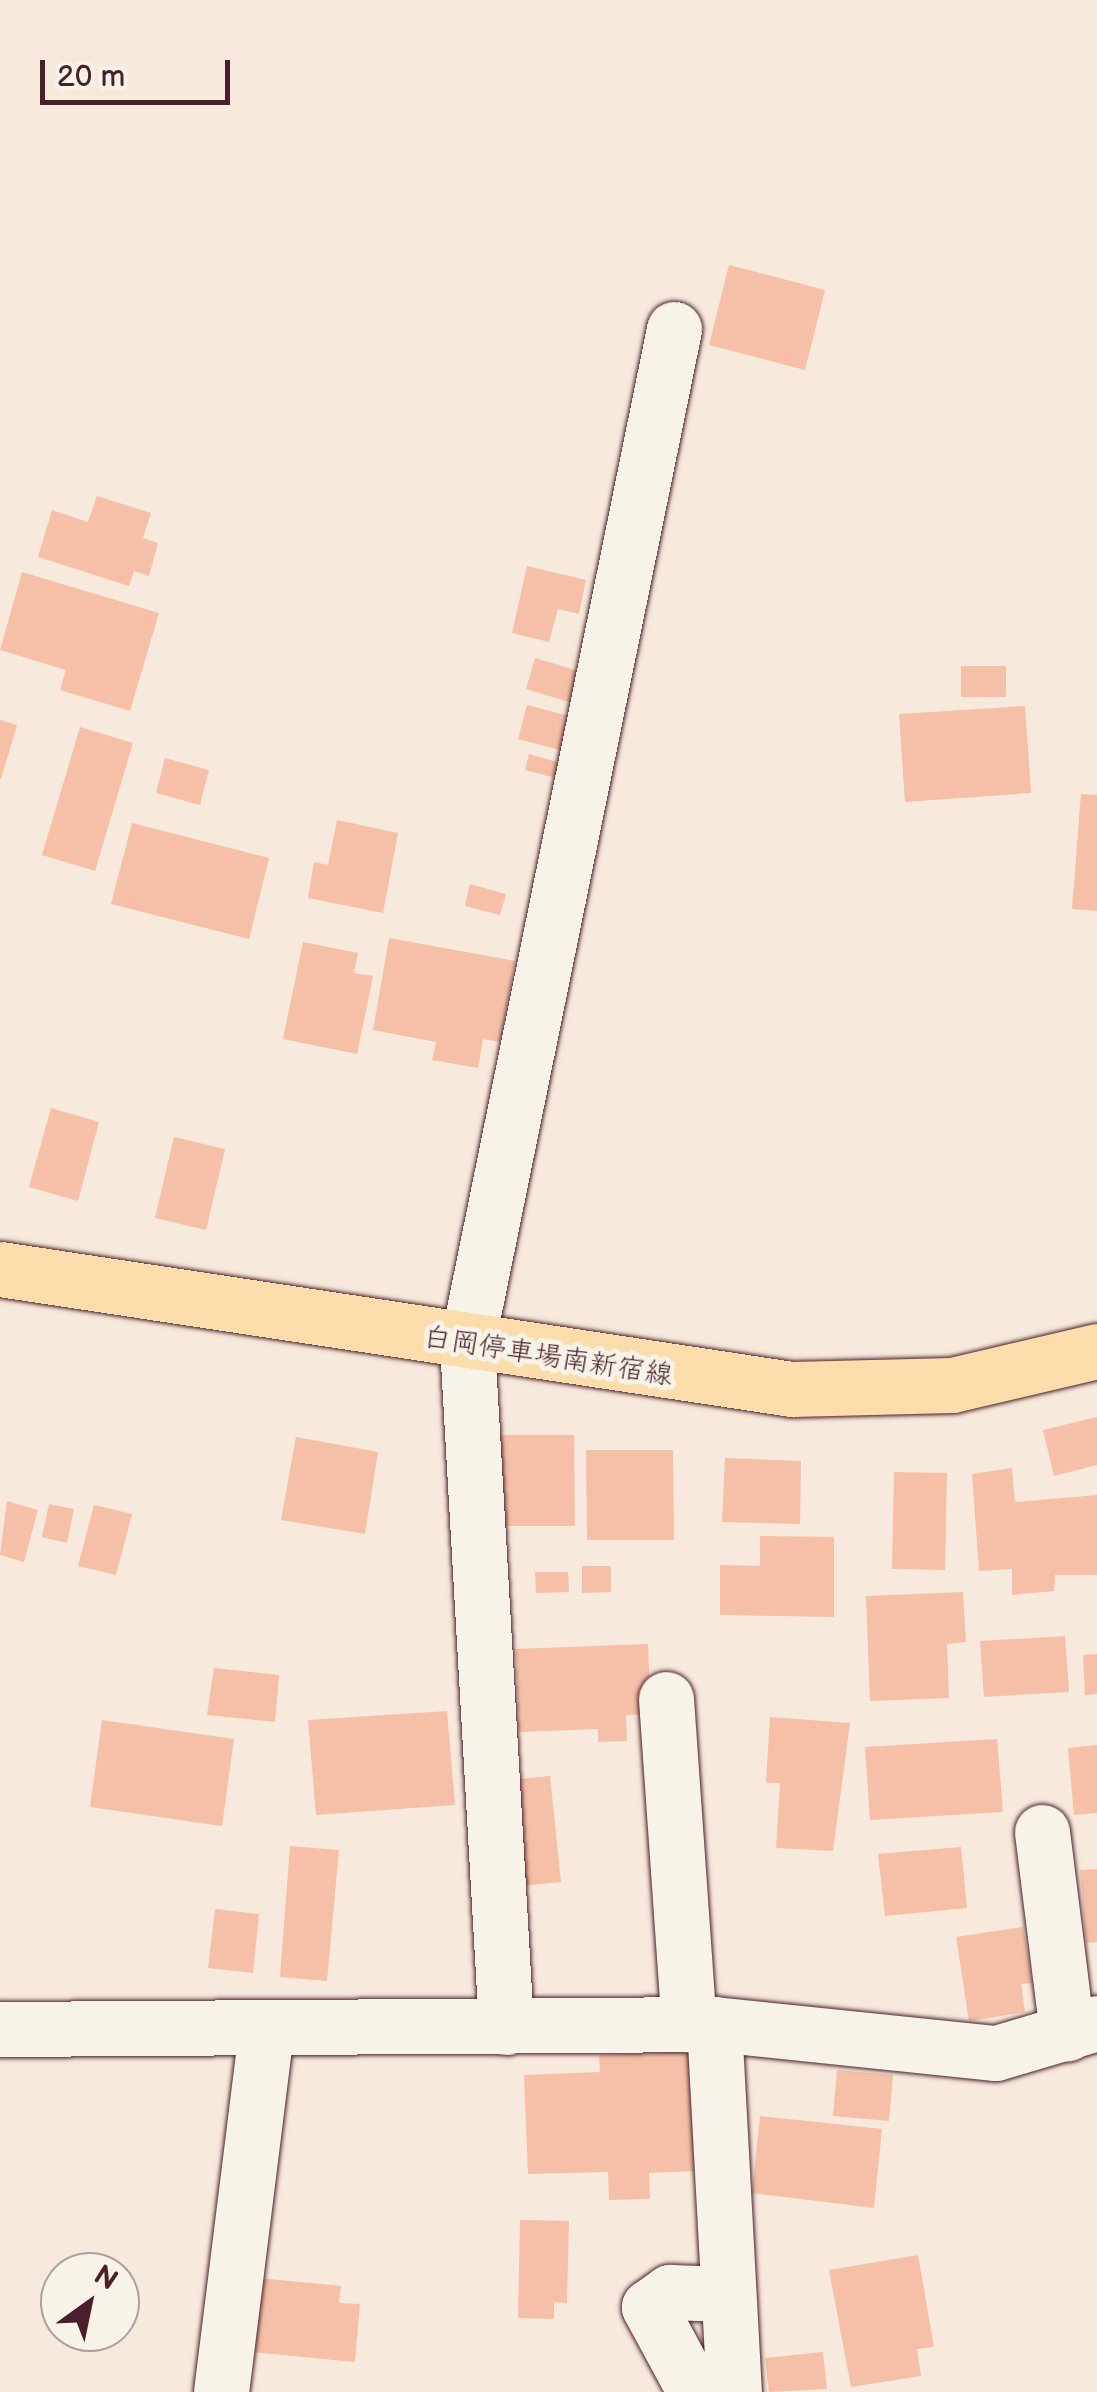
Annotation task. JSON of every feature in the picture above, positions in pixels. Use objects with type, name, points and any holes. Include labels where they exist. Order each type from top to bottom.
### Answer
[{"type":"main road","name":"白岡停車場南新宿線","points":[[0,1269],[467,1344],[872,1394],[1097,1351]]},
{"type":"street","points":[[506,2027],[467,1344],[674,330]]},
{"type":"street","points":[[666,1699],[702,2024],[734,2392]]},
{"type":"street","points":[[0,2029],[266,2031],[702,2024],[996,2053],[1082,2028],[1042,1832]]},
{"type":"street","points":[[221,2392],[266,2031]]},
{"type":"street","points":[[694,2392],[649,2306],[670,2292],[726,2294]]},
{"type":"building","points":[[729,265],[825,290],[805,370],[709,345]]},
{"type":"building","points":[[97,496],[151,513],[143,538],[158,543],[149,576],[134,571],[129,586],[38,557],[52,510],[88,522]]},
{"type":"building","points":[[527,566],[586,580],[579,614],[558,609],[549,642],[512,633]]},
{"type":"building","points":[[22,572],[159,613],[130,711],[60,690],[66,670],[0,650]]},
{"type":"building","points":[[535,658],[585,673],[576,704],[526,689]]},
{"type":"building","points":[[961,666],[1006,666],[1006,697],[961,697]]},
{"type":"building","points":[[527,705],[573,717],[564,751],[518,739]]},
{"type":"building","points":[[1025,706],[1031,793],[905,802],[899,714]]},
{"type":"building","points":[[0,720],[17,725],[1,779],[0,779]]},
{"type":"building","points":[[80,727],[133,743],[95,871],[42,855]]},
{"type":"building","points":[[529,754],[564,764],[560,779],[525,770]]},
{"type":"building","points":[[165,758],[209,770],[200,805],[156,793]]},
{"type":"building","points":[[1081,794],[1097,795],[1097,911],[1072,909]]},
{"type":"building","points":[[337,820],[398,833],[383,913],[308,898],[314,862],[328,865]]},
{"type":"building","points":[[132,823],[269,858],[249,939],[111,904]]},
{"type":"building","points":[[470,884],[506,894],[500,915],[465,906]]},
{"type":"building","points":[[389,938],[515,961],[500,1042],[483,1039],[478,1068],[432,1060],[436,1042],[373,1030]]},
{"type":"building","points":[[303,942],[358,953],[354,973],[373,976],[357,1054],[283,1039]]},
{"type":"building","points":[[51,1108],[99,1122],[78,1201],[29,1187]]},
{"type":"building","points":[[174,1137],[225,1149],[206,1230],[155,1218]]},
{"type":"building","points":[[1097,1417],[1097,1465],[1054,1476],[1043,1430]]},
{"type":"building","points":[[497,1435],[574,1435],[575,1526],[498,1526]]},
{"type":"building","points":[[296,1437],[378,1452],[365,1534],[281,1520]]},
{"type":"building","points":[[586,1450],[673,1450],[674,1540],[587,1540]]},
{"type":"building","points":[[725,1458],[801,1461],[800,1524],[722,1522]]},
{"type":"building","points":[[1012,1468],[1015,1502],[1097,1495],[1097,1575],[1055,1575],[1054,1591],[1012,1595],[1012,1569],[979,1571],[972,1474]]},
{"type":"building","points":[[894,1472],[947,1473],[945,1570],[892,1569]]},
{"type":"building","points":[[7,1501],[38,1510],[24,1562],[0,1555]]},
{"type":"building","points":[[49,1504],[74,1509],[67,1543],[42,1537]]},
{"type":"building","points":[[94,1505],[132,1514],[116,1575],[78,1566]]},
{"type":"building","points":[[760,1536],[834,1537],[834,1617],[720,1615],[720,1565],[760,1566]]},
{"type":"building","points":[[582,1566],[611,1566],[611,1592],[582,1593]]},
{"type":"building","points":[[535,1572],[568,1572],[569,1592],[536,1593]]},
{"type":"building","points":[[963,1592],[966,1642],[947,1644],[949,1698],[870,1701],[866,1596]]},
{"type":"building","points":[[1065,1636],[1069,1692],[984,1697],[980,1641]]},
{"type":"building","points":[[648,1644],[651,1714],[626,1715],[627,1741],[598,1742],[598,1729],[519,1732],[516,1649]]},
{"type":"building","points":[[1097,1654],[1097,1694],[1085,1695],[1083,1655]]},
{"type":"building","points":[[214,1668],[279,1675],[275,1722],[207,1715]]},
{"type":"building","points":[[447,1711],[455,1805],[316,1815],[308,1720]]},
{"type":"building","points":[[770,1717],[850,1723],[833,1851],[776,1848],[780,1783],[766,1783]]},
{"type":"building","points":[[102,1720],[234,1739],[222,1826],[90,1807]]},
{"type":"building","points":[[997,1739],[1003,1812],[870,1820],[865,1747]]},
{"type":"building","points":[[1097,1745],[1097,1813],[1074,1815],[1068,1748]]},
{"type":"building","points":[[550,1776],[561,1882],[520,1886],[510,1780]]},
{"type":"building","points":[[290,1846],[339,1850],[327,1981],[280,1977]]},
{"type":"building","points":[[961,1847],[967,1908],[885,1916],[878,1854]]},
{"type":"building","points":[[1097,1869],[1097,1942],[1086,1943],[1080,1870]]},
{"type":"building","points":[[215,1909],[259,1914],[253,1973],[208,1968]]},
{"type":"building","points":[[1023,1927],[1032,1983],[1021,1984],[1025,2012],[969,2021],[956,1937]]},
{"type":"building","points":[[689,2052],[694,2171],[649,2173],[650,2199],[609,2200],[608,2172],[528,2174],[524,2075],[600,2072],[599,2055]]},
{"type":"building","points":[[837,2070],[893,2075],[889,2121],[833,2116]]},
{"type":"building","points":[[760,2116],[882,2129],[874,2208],[752,2193]]},
{"type":"building","points":[[520,2220],[569,2221],[567,2303],[554,2302],[554,2319],[518,2318]]},
{"type":"building","points":[[918,2255],[934,2347],[917,2349],[921,2376],[851,2387],[829,2270]]},
{"type":"building","points":[[259,2278],[341,2286],[339,2303],[360,2304],[355,2362],[252,2352]]},
{"type":"building","points":[[823,2352],[827,2389],[769,2392],[765,2358]]}]
